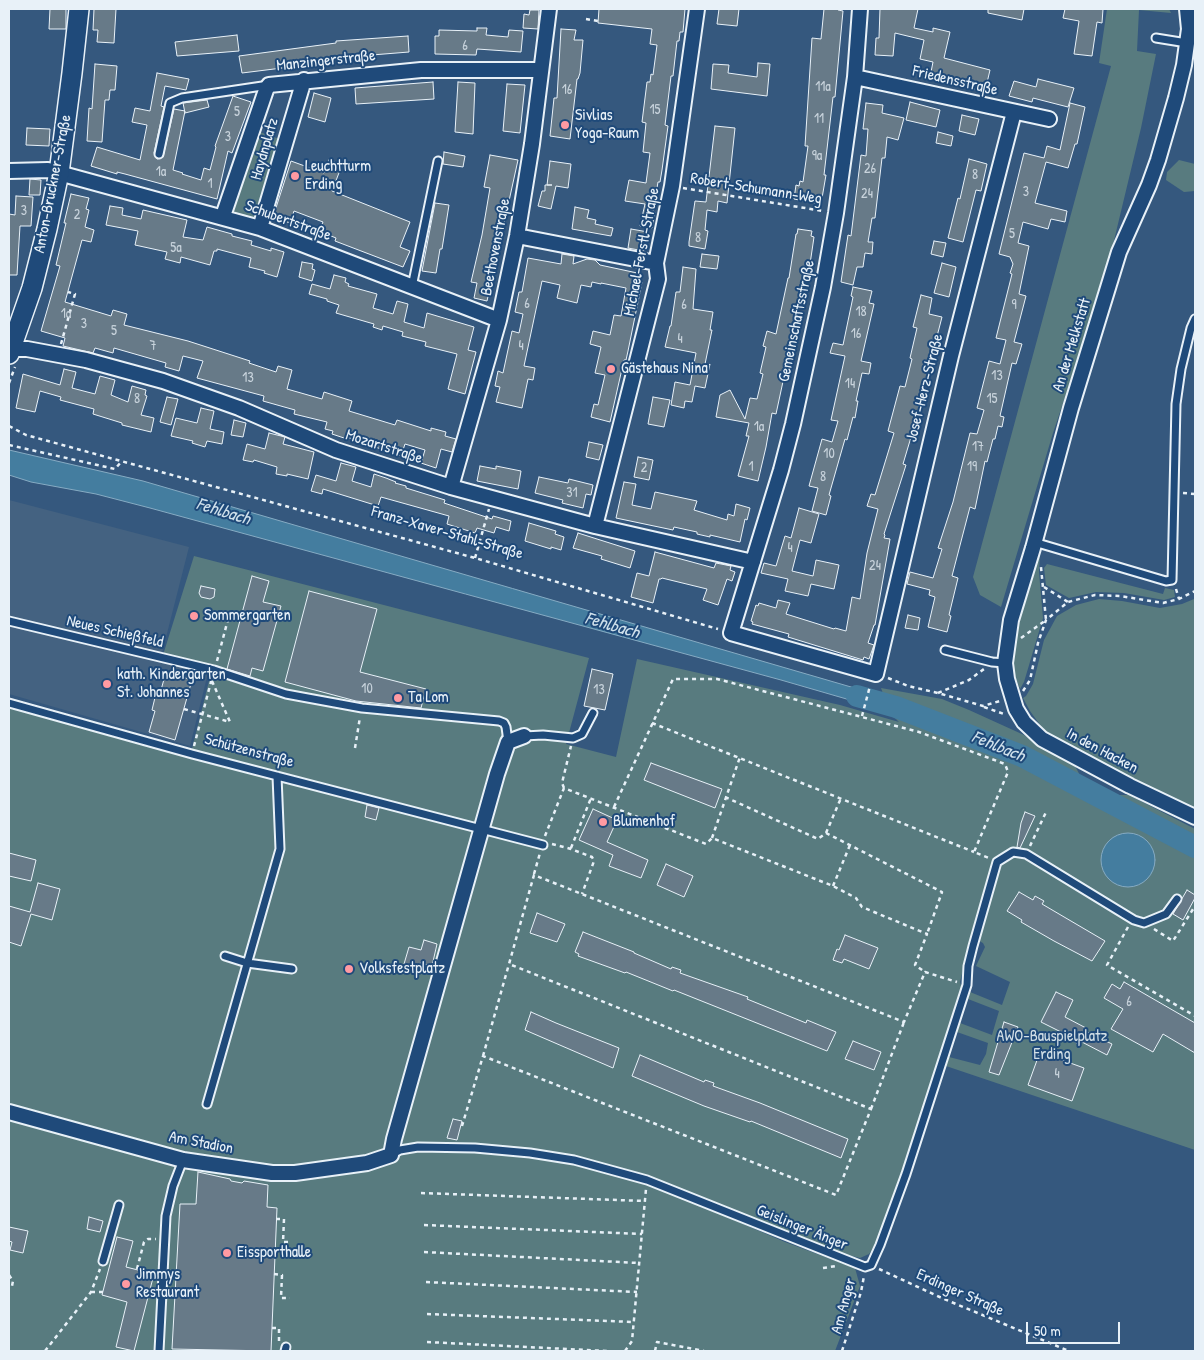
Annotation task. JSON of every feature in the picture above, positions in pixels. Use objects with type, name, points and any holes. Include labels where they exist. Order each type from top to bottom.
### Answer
[{"type":"main road","name":"Anton-Bruckner-Straße","points":[[10,352],[32,288],[47,229],[58,173],[79,9]]},
{"type":"street","name":"Beethovenstraße","points":[[451,487],[499,320],[517,236],[532,144],[549,9]]},
{"type":"street","name":"Michael-Ferstl-Straße","points":[[595,526],[658,279],[656,263],[672,186],[697,9]]},
{"type":"street","name":"Gemeinschaftsstraße","points":[[731,633],[771,507],[793,424],[823,287],[836,213],[855,76],[860,9]]},
{"type":"street","name":"An der Melkstatt","points":[[1012,695],[1005,663],[1011,620],[1034,545],[1071,408],[1119,252],[1149,185],[1176,98],[1190,35],[1187,9]]},
{"type":"street","name":"Manzingerstraße","points":[[270,85],[304,80],[421,70],[540,70]]},
{"type":"street","name":"Friedensstraße","points":[[855,76],[1049,119]]},
{"type":"street","name":"Haydnplatz","points":[[260,228],[304,80]]},
{"type":"street","name":"Haydnplatz","points":[[223,216],[266,90],[270,85]]},
{"type":"street","name":"Josef-Herz-Straße","points":[[874,679],[950,356],[1014,112]]},
{"type":"street","name":"Schubertstraße","points":[[9,171],[48,170],[223,216],[260,228],[499,320]]},
{"type":"street","points":[[517,236],[656,263]]},
{"type":"street","name":"Mozartstraße","points":[[10,352],[27,350],[86,360],[163,381],[239,408],[336,450],[451,487],[595,526],[753,562]]},
{"type":"street","points":[[731,633],[874,679]]},
{"type":"street","name":"In den Hacken","points":[[1012,695],[1016,709],[1024,722],[1042,739],[1130,786],[1195,817]]},
{"type":"street","points":[[391,1155],[497,774],[508,742],[524,736]]},
{"type":"street","name":"Am Stadion","points":[[9,1112],[183,1160],[272,1173],[295,1173],[367,1163],[391,1155]]},
{"type":"lane","points":[[1156,38],[1190,35]]},
{"type":"lane","name":"Manzingerstraße","points":[[159,154],[170,103],[182,98],[270,85]]},
{"type":"lane","points":[[412,287],[438,161]]},
{"type":"lane","points":[[1034,545],[1166,582],[1172,580],[1176,404],[1181,369],[1195,319]]},
{"type":"lane","name":"Neues Schießfeld","points":[[9,621],[214,673],[286,694],[362,708],[499,720],[506,727],[508,742]]},
{"type":"lane","points":[[945,650],[992,662],[1005,663]]},
{"type":"lane","name":"Schützenstraße","points":[[9,703],[192,754],[542,845]]},
{"type":"lane","points":[[524,736],[543,734],[573,738],[582,734],[593,713]]},
{"type":"lane","points":[[207,1104],[280,849],[277,776]]},
{"type":"lane","points":[[868,1266],[880,1245],[906,1174],[967,985],[968,966],[997,862],[1013,852],[1026,854],[1134,920],[1144,923],[1166,914],[1177,899]]},
{"type":"lane","points":[[225,956],[247,964],[292,968]]},
{"type":"lane","name":"Geislinger Änger","points":[[391,1155],[400,1150],[418,1148],[475,1148],[574,1160],[647,1180],[852,1263],[868,1266]]},
{"type":"lane","points":[[159,1351],[166,1216],[171,1193],[183,1160]]},
{"type":"lane","points":[[103,1260],[119,1205]]},
{"type":"path","points":[[586,19],[598,21]]},
{"type":"path","name":"Robert-Schumann-Weg","points":[[672,186],[836,213]]},
{"type":"path","points":[[57,355],[75,294],[68,292]]},
{"type":"path","name":"Franz-Xaver-Stahl-Straße","points":[[9,426],[26,435],[475,558],[731,633]]},
{"type":"path","points":[[9,445],[115,469],[121,462]]},
{"type":"path","points":[[475,558],[493,498]]},
{"type":"path","points":[[862,716],[874,679],[938,693],[983,706],[1024,690],[1030,680],[1038,643],[1046,620],[1041,567],[1042,551],[1034,545]]},
{"type":"path","points":[[1043,587],[1068,602]]},
{"type":"path","points":[[1046,620],[1068,602],[1095,595],[1120,596],[1163,603],[1179,599],[1195,591]]},
{"type":"path","points":[[192,754],[231,608]]},
{"type":"path","points":[[184,709],[230,722],[212,679]]},
{"type":"path","points":[[614,807],[673,679],[717,679],[919,732],[1004,764],[1008,772],[974,852]]},
{"type":"path","points":[[355,748],[360,717]]},
{"type":"path","points":[[652,723],[997,862]]},
{"type":"path","points":[[573,738],[562,783],[564,788],[543,842],[571,849],[592,857],[594,861],[582,894]]},
{"type":"path","points":[[564,788],[706,844],[712,838],[740,757]]},
{"type":"path","points":[[725,797],[818,839],[826,833],[841,798]]},
{"type":"path","points":[[571,849],[591,798]]},
{"type":"path","points":[[1026,854],[1047,810]]},
{"type":"path","points":[[581,822],[586,825]]},
{"type":"path","points":[[826,833],[942,892],[915,965],[926,972],[967,985]]},
{"type":"path","points":[[712,838],[833,886],[856,898],[862,906],[927,934]]},
{"type":"path","points":[[462,1126],[542,845]]},
{"type":"path","points":[[833,886],[850,845]]},
{"type":"path","points":[[534,874],[904,1022]]},
{"type":"path","points":[[1144,923],[1173,941],[1195,906]]},
{"type":"path","points":[[1134,920],[1106,965],[1195,1016]]},
{"type":"path","points":[[509,964],[871,1109]]},
{"type":"path","points":[[482,1056],[836,1195],[904,1022],[926,972]]},
{"type":"path","points":[[625,1351],[632,1341],[647,1180]]},
{"type":"path","points":[[421,1193],[645,1201]]},
{"type":"path","points":[[276,1219],[284,1219],[283,1242],[292,1242]]},
{"type":"path","points":[[424,1225],[642,1234]]},
{"type":"path","points":[[137,1269],[144,1242],[148,1239],[165,1240]]},
{"type":"path","points":[[424,1252],[639,1263]]},
{"type":"path","points":[[45,1351],[91,1292],[103,1260]]},
{"type":"path","name":"Am Anger","points":[[842,1351],[868,1266]]},
{"type":"path","name":"Erdinger Straße","points":[[868,1266],[1069,1351]]},
{"type":"path","points":[[274,1274],[282,1274],[281,1298],[290,1298]]},
{"type":"path","points":[[9,1275],[13,1281],[12,1286],[9,1288]]},
{"type":"path","points":[[426,1282],[637,1292]]},
{"type":"path","points":[[91,1292],[103,1292]]},
{"type":"path","points":[[427,1314],[634,1322]]},
{"type":"path","points":[[272,1328],[279,1328]]},
{"type":"path","points":[[427,1342],[607,1351]]},
{"type":"path","points":[[655,1351],[657,1342],[704,1351]]},
{"type":"shaded area","points":[[9,500],[189,547],[161,657],[9,618]]},
{"type":"shaded area","name":"kath. Kindergarten St. Johannes","points":[[9,626],[19,626],[208,673],[190,746],[9,694]]},
{"type":"green space","points":[[1107,9],[1169,9],[1171,13],[1139,10],[1137,51],[1156,54],[1141,128],[1105,278],[1053,433],[1001,607],[980,595],[973,577],[1111,66],[1099,63]]},
{"type":"green space","points":[[257,131],[282,140],[255,221],[235,215],[232,211],[232,206]]},
{"type":"green space","points":[[1179,160],[1195,164],[1195,191],[1184,192],[1166,180],[1167,172]]},
{"type":"green space","points":[[1035,552],[1040,553],[1039,572],[1043,618],[1024,682],[1020,689],[1014,674],[1013,659],[1018,620]]},
{"type":"green space","name":"AWO-Bauspielplatz Erding","points":[[194,556],[589,658],[566,744],[616,757],[637,659],[840,705],[899,722],[890,713],[881,688],[942,699],[969,710],[1024,735],[1075,766],[1083,781],[1110,795],[1129,795],[1195,829],[1195,1150],[946,1066],[949,1057],[980,1065],[986,1054],[988,1043],[957,1032],[960,1023],[992,1035],[999,1011],[968,999],[970,992],[1002,1005],[1010,982],[976,966],[985,947],[983,943],[971,937],[960,982],[962,989],[904,1166],[874,1248],[869,1254],[860,1258],[840,1253],[642,1175],[576,1156],[531,1149],[465,1143],[403,1144],[401,1139],[504,745],[399,1143],[401,1146],[443,1151],[514,1153],[598,1169],[650,1184],[785,1242],[855,1268],[860,1286],[835,1351],[9,1351],[9,698],[192,749],[212,669],[163,655]]},
{"type":"green space","points":[[1047,564],[1163,594],[1165,588],[1174,590],[1175,597],[1164,600],[1124,593],[1096,592],[1069,598],[1046,585],[1044,568]]},
{"type":"green space","points":[[1099,599],[1160,608],[1182,604],[1194,599],[1195,601],[1195,811],[1133,782],[1054,738],[1043,729],[1023,698],[1033,684],[1044,640],[1057,616],[1076,605]]},
{"type":"water","points":[[9,450],[143,481],[882,696],[888,711],[781,680],[150,508],[96,494],[31,482],[9,475]]},
{"type":"water","points":[[1123,833],[1133,833],[1143,837],[1151,845],[1155,860],[1151,875],[1143,883],[1133,887],[1123,887],[1113,883],[1105,875],[1101,865],[1101,855],[1105,845],[1113,837]]},
{"type":"building","points":[[50,9],[66,9],[66,29],[49,29]]},
{"type":"building","points":[[94,9],[116,9],[114,43],[97,42],[98,30],[93,30]]},
{"type":"building","points":[[599,9],[685,9],[683,32],[680,32],[679,41],[677,41],[673,76],[671,76],[665,125],[668,126],[652,228],[640,226],[645,204],[625,201],[629,180],[646,183],[650,153],[643,152],[646,123],[642,122],[647,82],[650,82],[651,74],[653,75],[657,45],[650,44],[652,29],[598,23]]},
{"type":"building","points":[[719,9],[739,9],[737,26],[717,24]]},
{"type":"building","points":[[824,9],[843,11],[835,97],[833,97],[824,175],[826,175],[821,204],[794,199],[796,185],[799,186],[800,181],[803,182],[808,146],[805,146],[812,38],[821,39]]},
{"type":"building","points":[[880,9],[918,9],[914,28],[933,32],[933,28],[950,32],[944,58],[990,70],[986,87],[980,86],[979,90],[930,77],[933,62],[920,59],[924,40],[895,33],[893,56],[875,55],[876,38],[879,38]]},
{"type":"building","points":[[988,9],[1024,9],[1022,20],[988,13]]},
{"type":"building","points":[[1065,9],[1103,9],[1102,23],[1097,22],[1092,56],[1074,54],[1079,21],[1063,18]]},
{"type":"building","points":[[530,10],[539,10],[538,29],[523,28],[524,14],[529,15]]},
{"type":"building","points":[[477,28],[487,28],[486,35],[508,37],[509,30],[523,31],[521,52],[477,49],[476,55],[435,54],[435,36],[439,36],[439,30],[477,31]]},
{"type":"building","points":[[561,29],[576,30],[574,40],[583,40],[570,139],[550,136],[554,98],[557,98]]},
{"type":"building","points":[[237,35],[239,51],[177,56],[175,42]]},
{"type":"building","points":[[408,36],[409,52],[322,59],[322,63],[242,73],[239,56],[336,43],[336,41]]},
{"type":"building","points":[[758,63],[770,64],[767,96],[711,89],[713,64],[729,65],[728,73],[757,77]]},
{"type":"building","points":[[95,64],[117,66],[115,90],[110,90],[109,100],[105,100],[102,142],[87,141],[89,108],[92,109]]},
{"type":"building","points":[[157,73],[189,79],[186,90],[165,86],[161,106],[164,107],[154,153],[157,159],[163,157],[174,109],[185,111],[173,170],[201,180],[204,168],[210,170],[215,146],[233,96],[251,102],[232,153],[228,151],[217,199],[91,166],[97,147],[140,160],[147,125],[132,122],[135,108],[150,111]]},
{"type":"building","points":[[1038,79],[1074,88],[1068,107],[1033,98],[1032,102],[1009,96],[1014,81],[1036,87]]},
{"type":"building","points":[[433,82],[434,99],[356,104],[355,88]]},
{"type":"building","points":[[458,82],[475,83],[473,134],[455,132]]},
{"type":"building","points":[[507,84],[525,85],[520,133],[503,131]]},
{"type":"building","points":[[314,93],[331,98],[325,122],[308,117]]},
{"type":"building","points":[[207,100],[209,107],[185,113],[183,103]]},
{"type":"building","points":[[910,102],[940,110],[936,127],[906,120]]},
{"type":"building","points":[[866,103],[883,105],[882,113],[904,118],[898,140],[887,137],[885,158],[882,158],[875,218],[872,218],[868,242],[873,242],[872,254],[865,253],[863,267],[857,267],[853,285],[841,282],[848,235],[851,236],[861,155],[866,156],[868,129],[863,129]]},
{"type":"building","points":[[1070,103],[1085,107],[1077,144],[1075,144],[1068,168],[1046,162],[1035,203],[1067,211],[1065,222],[1051,219],[1048,229],[1023,222],[1018,243],[1029,246],[1019,294],[1026,296],[1014,342],[1022,344],[1016,364],[1012,363],[1000,416],[1004,417],[1002,427],[998,426],[987,462],[985,461],[975,509],[970,507],[952,576],[958,578],[947,632],[928,627],[935,597],[929,595],[930,590],[907,584],[910,572],[933,578],[942,549],[938,548],[953,502],[970,433],[977,434],[984,410],[977,408],[989,361],[1000,364],[1006,340],[996,338],[1013,264],[1010,257],[999,254],[1024,153],[1044,158],[1047,146],[1060,150]]},
{"type":"building","points":[[962,115],[979,119],[975,135],[959,131]]},
{"type":"building","points":[[715,126],[735,128],[727,203],[718,201],[717,212],[707,210],[705,230],[708,231],[705,249],[689,246],[689,242],[695,201],[706,202]]},
{"type":"building","points":[[27,128],[50,129],[49,146],[26,145]]},
{"type":"building","points":[[938,132],[953,136],[951,146],[936,143]]},
{"type":"building","points":[[444,152],[465,156],[463,167],[443,164]]},
{"type":"building","points":[[490,155],[518,160],[487,301],[474,298],[477,283],[471,282],[490,188],[484,187]]},
{"type":"building","points":[[969,159],[987,164],[981,191],[976,190],[963,242],[948,238],[958,198],[960,199]]},
{"type":"building","points":[[329,160],[342,165],[332,191],[410,222],[400,247],[410,251],[403,267],[335,241],[336,238],[319,231],[323,222],[294,211],[290,223],[273,217],[291,161],[324,173]]},
{"type":"building","points":[[550,161],[571,164],[568,188],[556,186],[551,209],[538,206],[542,191],[545,191],[545,185],[547,185]]},
{"type":"building","points":[[30,179],[41,180],[40,195],[29,195]]},
{"type":"building","points":[[71,194],[89,198],[86,209],[89,210],[85,227],[94,230],[91,242],[82,240],[65,302],[111,316],[113,310],[127,314],[124,325],[188,341],[250,361],[249,363],[276,372],[278,366],[292,370],[287,389],[322,399],[324,392],[352,401],[349,411],[395,425],[397,420],[431,431],[431,428],[446,432],[445,436],[456,439],[452,452],[441,449],[436,468],[421,463],[425,450],[405,444],[401,456],[347,437],[347,439],[332,434],[333,431],[325,429],[327,422],[294,414],[295,410],[263,401],[264,396],[197,378],[203,361],[183,356],[179,371],[165,367],[166,363],[114,348],[113,353],[95,348],[93,353],[63,346],[65,338],[41,331],[60,266],[56,265]]},
{"type":"building","points":[[16,196],[33,197],[31,226],[20,226],[17,275],[9,275],[9,214],[15,215]]},
{"type":"building","points":[[435,203],[449,205],[436,273],[422,271]]},
{"type":"building","points":[[110,206],[123,208],[122,215],[141,219],[143,210],[187,220],[183,237],[203,240],[207,227],[252,241],[251,245],[271,251],[271,248],[284,252],[277,277],[264,273],[265,271],[249,267],[251,258],[217,249],[217,251],[214,251],[210,265],[181,257],[180,263],[165,259],[167,252],[135,245],[138,231],[106,225]]},
{"type":"building","points":[[575,207],[589,210],[587,218],[596,220],[595,224],[613,228],[611,236],[572,229]]},
{"type":"building","points":[[631,229],[648,232],[644,251],[628,248]]},
{"type":"building","points":[[798,229],[812,231],[811,236],[814,237],[809,271],[807,270],[776,414],[772,413],[758,481],[738,476],[749,436],[746,436],[749,423],[716,417],[720,395],[730,390],[745,419],[750,398],[757,399],[763,374],[760,373],[766,347],[763,346],[767,331],[776,334]]},
{"type":"building","points":[[934,241],[946,243],[943,257],[931,254]]},
{"type":"building","points":[[562,254],[574,256],[573,264],[587,259],[595,260],[600,265],[642,274],[628,351],[626,360],[624,360],[610,422],[591,417],[594,404],[598,405],[605,375],[595,373],[601,347],[590,344],[593,331],[610,335],[614,315],[621,316],[626,288],[601,283],[592,282],[591,287],[581,285],[577,303],[557,298],[560,285],[542,281],[524,366],[535,368],[533,380],[528,379],[522,408],[496,402],[500,387],[495,386],[498,371],[503,373],[512,331],[519,333],[523,314],[515,312],[519,292],[522,292],[528,258],[561,264]]},
{"type":"building","points":[[702,254],[719,256],[717,269],[700,267]]},
{"type":"building","points":[[302,262],[313,264],[312,269],[315,270],[312,281],[299,277]]},
{"type":"building","points":[[942,263],[956,267],[949,297],[934,293]]},
{"type":"building","points":[[683,267],[696,269],[693,309],[713,312],[710,330],[712,330],[704,369],[710,364],[705,388],[695,386],[692,402],[685,401],[684,408],[671,405],[675,382],[690,385],[696,353],[665,347],[671,326],[676,292],[680,292]]},
{"type":"building","points":[[334,275],[346,278],[345,282],[349,284],[348,286],[377,294],[373,308],[393,314],[397,301],[408,304],[404,322],[424,328],[427,313],[474,327],[468,350],[476,352],[465,394],[448,389],[457,354],[425,346],[426,342],[402,336],[403,332],[383,326],[382,330],[373,327],[374,324],[336,313],[339,305],[327,301],[327,299],[309,294],[312,284],[330,289]]},
{"type":"building","points":[[853,287],[872,291],[869,303],[874,304],[861,361],[871,363],[869,374],[862,373],[856,401],[858,401],[855,418],[853,417],[847,440],[845,439],[829,495],[831,496],[826,515],[812,511],[818,488],[809,486],[822,439],[832,442],[838,421],[831,420],[845,356],[830,353],[833,343],[843,345],[853,297],[851,296]]},
{"type":"building","points":[[921,295],[932,298],[929,314],[942,317],[918,406],[920,407],[903,464],[906,465],[884,534],[884,538],[890,539],[875,625],[868,643],[874,645],[869,659],[864,657],[863,660],[788,637],[789,634],[752,624],[753,622],[751,621],[756,605],[758,606],[759,603],[776,608],[778,600],[790,603],[786,614],[846,631],[852,597],[860,599],[867,553],[878,509],[867,506],[871,494],[875,495],[894,433],[888,431],[900,386],[905,387],[912,359],[910,358],[917,328],[913,327]]},
{"type":"building","points":[[64,369],[76,372],[72,388],[95,394],[100,376],[115,380],[111,395],[128,402],[132,386],[146,390],[145,395],[147,396],[141,415],[154,418],[151,432],[122,425],[122,423],[93,414],[94,409],[60,400],[61,397],[40,391],[35,412],[16,408],[23,374],[60,385]]},
{"type":"building","points":[[167,397],[178,399],[171,425],[160,422]]},
{"type":"building","points":[[653,397],[670,400],[664,427],[648,424]]},
{"type":"building","points":[[201,408],[214,411],[210,429],[224,432],[222,444],[207,441],[205,447],[192,443],[193,441],[171,436],[176,418],[197,423]]},
{"type":"building","points":[[234,420],[246,423],[243,437],[231,435]]},
{"type":"building","points":[[269,433],[285,437],[283,444],[314,452],[308,479],[287,474],[287,476],[276,474],[277,467],[254,460],[253,462],[243,460],[247,444],[265,449]]},
{"type":"building","points":[[589,442],[603,445],[599,460],[586,457]]},
{"type":"building","points":[[638,457],[653,460],[649,480],[634,477]]},
{"type":"building","points":[[341,463],[356,467],[352,481],[371,487],[374,474],[406,486],[406,488],[445,500],[444,503],[492,519],[493,516],[511,521],[509,531],[496,527],[494,533],[477,528],[475,533],[447,524],[449,516],[381,497],[378,506],[323,489],[322,494],[311,491],[316,475],[336,481]]},
{"type":"building","points":[[480,466],[496,469],[496,466],[521,471],[518,489],[477,481]]},
{"type":"building","points":[[539,477],[568,483],[569,479],[593,485],[591,495],[586,494],[583,508],[562,503],[563,500],[535,493]]},
{"type":"building","points":[[624,482],[636,484],[632,505],[651,509],[655,492],[697,501],[694,510],[727,520],[728,514],[734,516],[736,504],[750,508],[747,520],[745,519],[740,542],[710,535],[710,537],[674,527],[673,530],[616,518]]},
{"type":"building","points":[[799,508],[819,514],[811,543],[800,540],[792,571],[813,576],[816,560],[839,565],[834,589],[811,584],[808,596],[785,591],[788,579],[761,573],[764,563],[776,566],[785,536],[791,538]]},
{"type":"building","points":[[529,523],[556,531],[555,534],[564,537],[561,550],[525,541]]},
{"type":"building","points":[[578,533],[635,551],[630,568],[601,559],[602,556],[573,548]]},
{"type":"building","points":[[655,552],[714,568],[716,563],[731,566],[730,570],[735,572],[732,581],[727,579],[718,605],[703,600],[707,589],[662,578],[659,579],[653,603],[631,597],[637,573],[649,576]]},
{"type":"building","points":[[252,576],[269,581],[263,602],[281,606],[263,671],[252,668],[250,676],[227,669]]},
{"type":"building","points":[[201,586],[215,589],[214,597],[210,599],[201,597],[199,593]]},
{"type":"building","points":[[309,591],[377,609],[360,672],[426,689],[421,708],[356,701],[285,682]]},
{"type":"building","points":[[908,615],[920,618],[918,630],[905,628]]},
{"type":"building","points":[[592,669],[613,674],[605,710],[584,706]]},
{"type":"building","points":[[166,672],[192,680],[175,740],[149,732],[155,711],[152,710],[157,689],[161,690]]},
{"type":"building","points":[[651,763],[722,789],[715,808],[644,780]]},
{"type":"building","points":[[367,805],[379,808],[376,820],[365,817]]},
{"type":"building","points":[[593,809],[617,820],[607,842],[648,860],[641,878],[609,866],[613,855],[579,840]]},
{"type":"building","points":[[1025,812],[1035,816],[1020,848],[1017,847]]},
{"type":"building","points":[[9,853],[36,860],[31,881],[9,876]]},
{"type":"building","points":[[666,864],[693,876],[684,897],[657,885]]},
{"type":"building","points":[[38,883],[60,889],[52,920],[31,914],[21,946],[9,942],[9,906],[30,912]]},
{"type":"building","points":[[1187,890],[1195,895],[1195,898],[1183,920],[1173,914]]},
{"type":"building","points":[[1019,892],[1033,900],[1035,896],[1044,901],[1042,904],[1105,941],[1092,961],[1021,922],[1022,920],[1007,911]]},
{"type":"building","points":[[537,913],[565,924],[557,942],[530,933]]},
{"type":"building","points":[[583,932],[671,969],[672,967],[681,970],[680,973],[748,997],[747,999],[806,1023],[807,1020],[836,1032],[827,1051],[674,990],[578,956],[579,954],[575,952]]},
{"type":"building","points":[[845,935],[878,948],[869,969],[844,959],[842,963],[833,960]]},
{"type":"building","points":[[424,940],[437,944],[432,966],[420,963],[419,967],[404,964],[409,947],[421,950]]},
{"type":"building","points":[[1124,982],[1195,1023],[1195,1053],[1163,1034],[1153,1052],[1111,1029],[1123,1009],[1104,998],[1112,984],[1120,989]]},
{"type":"building","points":[[1056,992],[1073,1000],[1065,1017],[1086,1028],[1085,1031],[1112,1044],[1107,1055],[1080,1041],[1078,1044],[1070,1039],[1071,1037],[1041,1022]]},
{"type":"building","points":[[531,1012],[619,1048],[613,1068],[525,1030]]},
{"type":"building","points":[[1004,1022],[1018,1027],[999,1075],[989,1072]]},
{"type":"building","points":[[853,1041],[881,1052],[874,1070],[845,1059]]},
{"type":"building","points":[[1040,1052],[1084,1068],[1072,1101],[1028,1085]]},
{"type":"building","points":[[640,1055],[704,1082],[705,1080],[714,1083],[713,1086],[848,1139],[841,1158],[751,1121],[704,1106],[632,1076]]},
{"type":"building","points":[[453,1119],[462,1121],[457,1140],[447,1138]]},
{"type":"building","name":"Eissporthalle","points":[[198,1172],[230,1179],[231,1181],[268,1185],[267,1207],[277,1208],[271,1351],[172,1349],[180,1204],[196,1204]]},
{"type":"building","points":[[89,1217],[103,1221],[100,1232],[87,1229]]},
{"type":"building","points":[[9,1227],[28,1231],[23,1253],[10,1250],[12,1242],[9,1241]]},
{"type":"building","points":[[117,1237],[133,1241],[126,1267],[154,1274],[134,1351],[116,1347],[127,1302],[102,1295]]},
{"type":"waterway","name":"Fehlbach","points":[[857,696],[896,707],[1022,756],[1195,847]]},
{"type":"place","name":"Sivlias Yoga-Raum","points":[[565,125]]},
{"type":"place","name":"Leuchtturm Erding","points":[[295,176]]},
{"type":"place","name":"Gästehaus Nina","points":[[611,369]]},
{"type":"place","name":"Sommergarten","points":[[194,616]]},
{"type":"place","name":"kath. Kindergarten St. Johannes","points":[[107,684]]},
{"type":"place","name":"Ta Lom","points":[[398,698]]},
{"type":"place","name":"Blumenhof","points":[[603,822]]},
{"type":"place","name":"Volksfestplatz","points":[[349,969]]},
{"type":"place","name":"Eissporthalle","points":[[227,1253]]},
{"type":"place","name":"Jimmys Restaurant","points":[[126,1284]]}]
